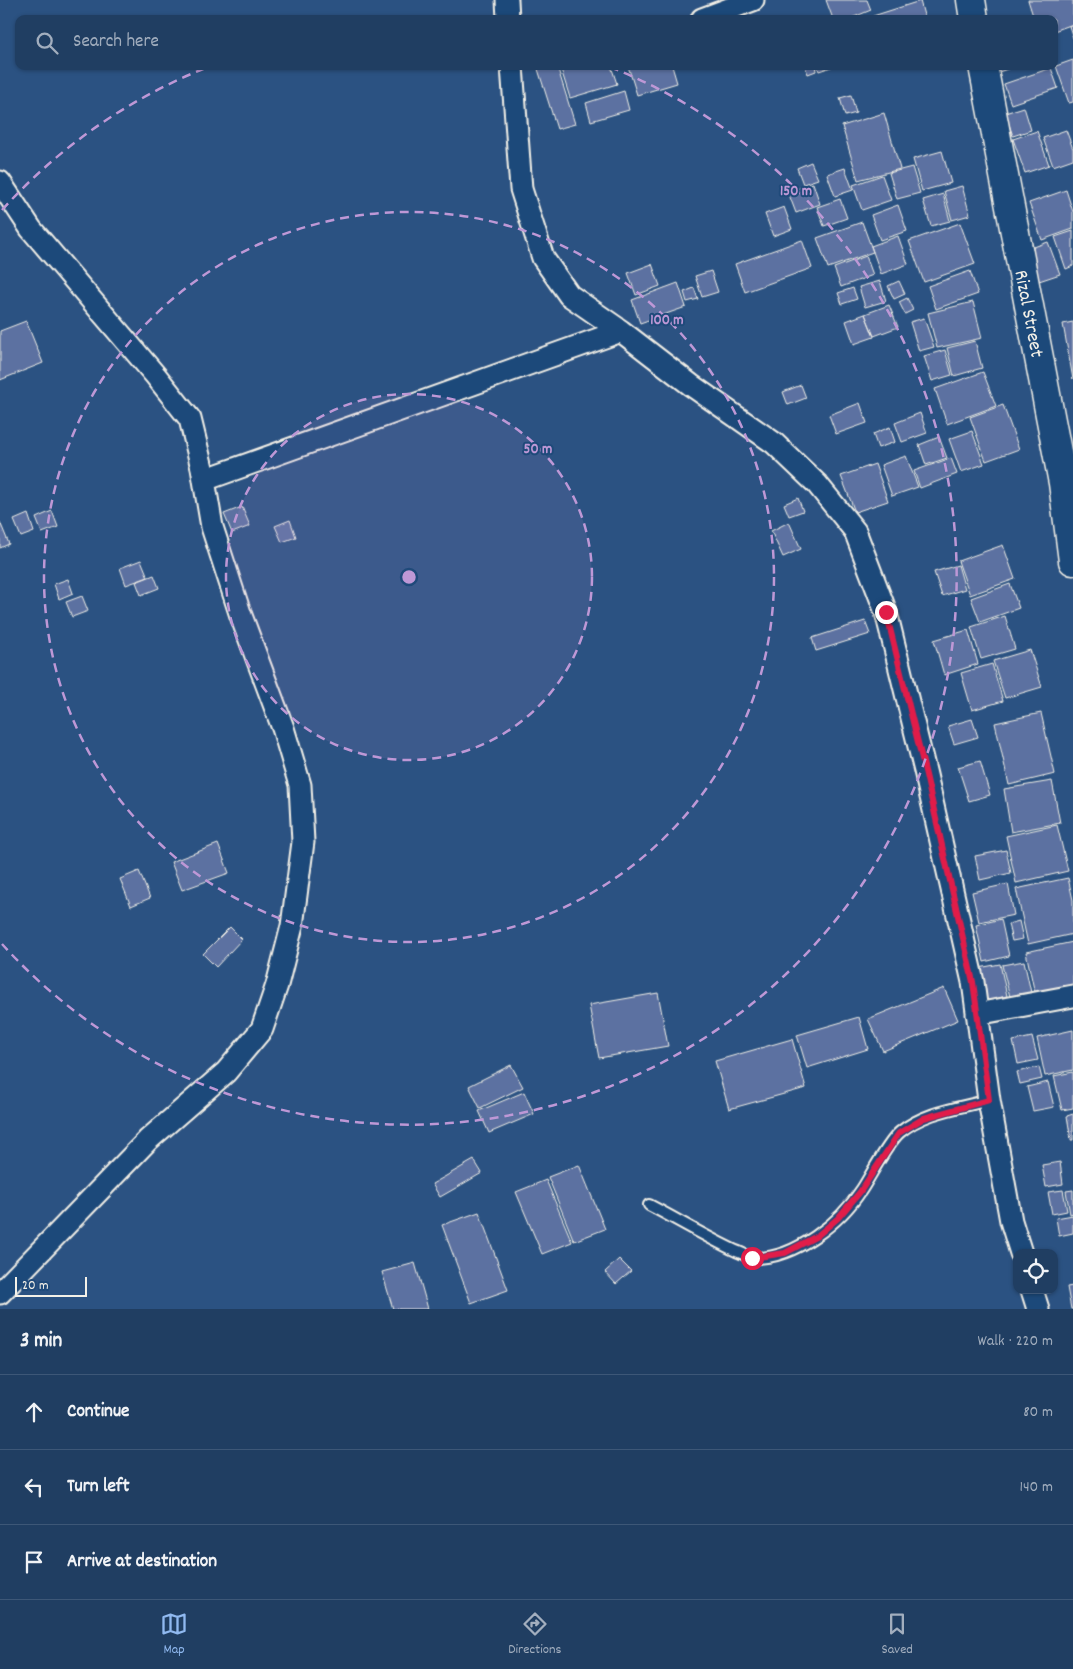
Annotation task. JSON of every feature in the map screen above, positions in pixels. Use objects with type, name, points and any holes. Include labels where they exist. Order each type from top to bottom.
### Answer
[{"type":"main road","points":[[971,0],[973,15]]},
{"type":"main road","name":"Rizal Street","points":[[984,70],[1068,482],[1073,561]]},
{"type":"street","points":[[508,0],[508,15]]},
{"type":"street","points":[[713,15],[753,0]]},
{"type":"street","points":[[512,70],[521,189],[543,258],[569,295],[621,331],[691,385],[774,443],[817,484],[855,531],[886,612],[935,812],[973,982],[989,1100],[1011,1221],[1020,1249]]},
{"type":"street","points":[[0,182],[31,229],[156,376],[190,419],[204,480],[212,527],[240,613],[283,728],[300,786],[303,842],[292,926],[277,985],[262,1029],[226,1072],[148,1140],[0,1293]]},
{"type":"street","points":[[204,480],[621,331]]},
{"type":"street","points":[[977,1014],[1073,996]]},
{"type":"street","points":[[1033,1294],[1038,1309]]},
{"type":"lane","points":[[649,1205],[711,1239],[752,1258],[785,1253],[817,1236],[838,1218],[860,1192],[899,1133],[924,1118],[989,1100]]},
{"type":"building","points":[[826,0],[867,0],[871,10],[859,15],[832,15]]},
{"type":"building","points":[[1028,0],[1073,0],[1073,24],[1058,30],[1058,15],[1033,15]]},
{"type":"building","points":[[920,1],[924,15],[876,15]]},
{"type":"building","points":[[1073,24],[1073,38],[1069,26]]},
{"type":"building","points":[[1073,60],[1073,102],[1069,103],[1057,70],[1058,65]]},
{"type":"building","points":[[538,70],[558,70],[575,124],[557,129]]},
{"type":"building","points":[[561,70],[612,70],[617,84],[570,98]]},
{"type":"building","points":[[629,70],[673,70],[677,83],[637,95]]},
{"type":"building","points":[[806,70],[816,70],[816,71],[808,74]]},
{"type":"building","points":[[992,70],[1004,70],[993,74]]},
{"type":"building","points":[[1045,70],[1052,70],[1058,88],[1011,104],[1004,84]]},
{"type":"building","points":[[624,91],[629,110],[591,121],[586,103]]},
{"type":"building","points":[[851,95],[856,113],[845,116],[840,98]]},
{"type":"building","points":[[1024,107],[1031,130],[1013,136],[1005,113]]},
{"type":"building","points":[[884,113],[900,169],[858,180],[842,126]]},
{"type":"building","points":[[1066,130],[1073,149],[1073,159],[1053,166],[1043,138]]},
{"type":"building","points":[[1037,131],[1049,165],[1025,173],[1013,139]]},
{"type":"building","points":[[942,151],[951,183],[922,191],[913,159]]},
{"type":"building","points":[[811,162],[818,179],[803,184],[797,168]]},
{"type":"building","points":[[912,167],[920,193],[897,199],[889,173]]},
{"type":"building","points":[[845,168],[853,190],[835,196],[827,174]]},
{"type":"building","points":[[882,175],[891,200],[862,210],[853,185]]},
{"type":"building","points":[[813,183],[820,204],[796,213],[788,192]]},
{"type":"building","points":[[962,186],[970,215],[952,220],[944,191]]},
{"type":"building","points":[[1066,190],[1073,212],[1073,229],[1042,240],[1029,203]]},
{"type":"building","points":[[943,194],[950,221],[931,226],[923,200]]},
{"type":"building","points":[[840,199],[847,218],[824,226],[817,207]]},
{"type":"building","points":[[898,205],[907,231],[880,240],[871,215]]},
{"type":"building","points":[[784,207],[792,229],[773,236],[765,214]]},
{"type":"building","points":[[862,222],[873,252],[828,268],[817,238]]},
{"type":"building","points":[[960,223],[975,264],[924,282],[909,241]]},
{"type":"building","points":[[1073,231],[1073,266],[1066,269],[1055,237]]},
{"type":"building","points":[[898,236],[908,264],[881,274],[871,246]]},
{"type":"building","points":[[802,240],[812,268],[745,292],[735,264]]},
{"type":"building","points":[[1048,242],[1060,274],[1039,281],[1028,249]]},
{"type":"building","points":[[866,256],[873,275],[841,287],[834,268]]},
{"type":"building","points":[[652,264],[660,286],[636,295],[628,273]]},
{"type":"building","points":[[711,271],[718,292],[702,297],[695,276]]},
{"type":"building","points":[[970,271],[978,294],[936,309],[928,286]]},
{"type":"building","points":[[880,281],[886,301],[865,307],[859,287]]},
{"type":"building","points":[[899,281],[905,294],[894,299],[888,286]]},
{"type":"building","points":[[678,283],[686,307],[640,323],[632,300]]},
{"type":"building","points":[[694,288],[698,299],[687,302],[684,292]]},
{"type":"building","points":[[853,288],[857,299],[842,304],[838,293]]},
{"type":"building","points":[[907,298],[913,310],[905,314],[899,302]]},
{"type":"building","points":[[973,302],[982,338],[937,348],[928,313]]},
{"type":"building","points":[[889,305],[898,327],[874,336],[865,314]]},
{"type":"building","points":[[865,314],[874,337],[854,344],[846,321]]},
{"type":"building","points":[[924,318],[934,347],[919,351],[910,322]]},
{"type":"building","points":[[26,321],[43,363],[0,380],[0,331]]},
{"type":"building","points":[[1073,322],[1073,379],[1063,324]]},
{"type":"building","points":[[975,341],[982,368],[954,376],[947,348]]},
{"type":"building","points":[[945,350],[952,375],[932,381],[924,356]]},
{"type":"building","points":[[983,372],[996,406],[947,424],[935,389]]},
{"type":"building","points":[[801,385],[806,398],[788,405],[783,392]]},
{"type":"building","points":[[860,403],[867,423],[836,434],[829,415]]},
{"type":"building","points":[[1003,405],[1019,449],[986,461],[970,417]]},
{"type":"building","points":[[920,413],[927,433],[902,442],[895,423]]},
{"type":"building","points":[[890,427],[895,442],[878,448],[873,434]]},
{"type":"building","points":[[972,431],[984,464],[961,472],[949,439]]},
{"type":"building","points":[[939,437],[947,458],[926,465],[919,445]]},
{"type":"building","points":[[906,456],[918,487],[892,496],[881,465]]},
{"type":"building","points":[[951,458],[957,474],[920,488],[914,471]]},
{"type":"building","points":[[875,464],[888,501],[855,512],[841,476]]},
{"type":"building","points":[[798,498],[803,511],[789,516],[784,504]]},
{"type":"building","points":[[242,507],[250,526],[232,533],[224,514]]},
{"type":"building","points":[[52,511],[58,527],[42,533],[36,518]]},
{"type":"building","points":[[28,514],[34,532],[21,537],[14,520]]},
{"type":"building","points":[[290,520],[296,537],[282,542],[275,526]]},
{"type":"building","points":[[0,522],[9,544],[0,548]]},
{"type":"building","points":[[789,522],[801,549],[783,557],[771,531]]},
{"type":"building","points":[[1003,545],[1015,579],[970,595],[958,561]]},
{"type":"building","points":[[141,560],[148,577],[126,585],[120,568]]},
{"type":"building","points":[[958,565],[965,589],[942,596],[934,572]]},
{"type":"building","points":[[154,575],[159,588],[141,595],[136,582]]},
{"type":"building","points":[[68,579],[73,593],[59,599],[54,584]]},
{"type":"building","points":[[1010,584],[1019,608],[980,622],[971,598]]},
{"type":"building","points":[[82,596],[88,611],[72,617],[66,602]]},
{"type":"building","points":[[1005,616],[1015,649],[981,659],[971,627]]},
{"type":"building","points":[[865,621],[870,634],[816,651],[812,638]]},
{"type":"building","points":[[968,630],[978,664],[944,675],[934,640]]},
{"type":"building","points":[[1030,650],[1042,687],[1005,698],[993,661]]},
{"type":"building","points":[[992,664],[1003,701],[972,710],[961,673]]},
{"type":"building","points":[[1041,713],[1055,774],[1009,785],[995,723]]},
{"type":"building","points":[[972,719],[978,737],[954,744],[948,726]]},
{"type":"building","points":[[980,761],[990,795],[969,801],[958,767]]},
{"type":"building","points":[[1052,781],[1060,823],[1011,832],[1004,789]]},
{"type":"building","points":[[1057,825],[1068,871],[1016,883],[1006,836]]},
{"type":"building","points":[[218,844],[229,873],[182,890],[171,862]]},
{"type":"building","points":[[1006,850],[1011,873],[980,880],[975,856]]},
{"type":"building","points":[[139,871],[150,898],[131,906],[120,879]]},
{"type":"building","points":[[1068,878],[1073,900],[1073,934],[1028,944],[1016,889]]},
{"type":"building","points":[[1008,884],[1014,915],[979,922],[972,892]]},
{"type":"building","points":[[1001,919],[1009,956],[984,962],[976,925]]},
{"type":"building","points":[[1019,921],[1023,939],[1012,941],[1008,924]]},
{"type":"building","points":[[230,927],[242,939],[216,967],[203,954]]},
{"type":"building","points":[[1073,942],[1073,985],[1035,994],[1026,952]]},
{"type":"building","points":[[1024,961],[1032,997],[1011,1001],[1002,965]]},
{"type":"building","points":[[1000,964],[1007,996],[986,1001],[979,968]]},
{"type":"building","points":[[944,988],[958,1020],[883,1051],[868,1019]]},
{"type":"building","points":[[658,993],[668,1046],[599,1058],[589,1005]]},
{"type":"building","points":[[859,1017],[868,1049],[807,1068],[797,1035]]},
{"type":"building","points":[[1073,1030],[1073,1070],[1045,1076],[1037,1038]]},
{"type":"building","points":[[1032,1037],[1038,1060],[1018,1064],[1013,1041]]},
{"type":"building","points":[[792,1039],[806,1088],[729,1109],[715,1061]]},
{"type":"building","points":[[511,1065],[523,1087],[480,1108],[469,1086]]},
{"type":"building","points":[[1039,1067],[1042,1079],[1020,1084],[1017,1072]]},
{"type":"building","points":[[1073,1072],[1073,1108],[1062,1110],[1054,1076]]},
{"type":"building","points":[[1048,1082],[1054,1107],[1033,1111],[1027,1087]]},
{"type":"building","points":[[524,1092],[534,1114],[489,1133],[479,1111]]},
{"type":"building","points":[[1073,1114],[1073,1140],[1071,1140],[1067,1116]]},
{"type":"building","points":[[474,1160],[482,1173],[440,1197],[432,1184]]},
{"type":"building","points":[[1060,1162],[1063,1184],[1046,1187],[1042,1165]]},
{"type":"building","points":[[579,1165],[605,1229],[574,1241],[548,1177]]},
{"type":"building","points":[[546,1180],[572,1242],[542,1254],[516,1192]]},
{"type":"building","points":[[1063,1190],[1067,1211],[1052,1214],[1048,1192]]},
{"type":"building","points":[[1073,1190],[1073,1213],[1070,1214],[1066,1191]]},
{"type":"building","points":[[479,1212],[508,1290],[471,1303],[442,1225]]},
{"type":"building","points":[[1073,1215],[1073,1233],[1059,1236],[1056,1218]]},
{"type":"building","points":[[619,1259],[631,1271],[616,1284],[605,1272]]},
{"type":"building","points":[[415,1263],[428,1309],[393,1309],[382,1272]]},
{"type":"building","points":[[1073,1286],[1073,1309],[1071,1309],[1067,1287]]},
{"type":"route","points":[[752,1258],[785,1253],[817,1236],[838,1218],[860,1192],[899,1133],[924,1118],[989,1100],[973,982],[926,775],[886,612]]}]
